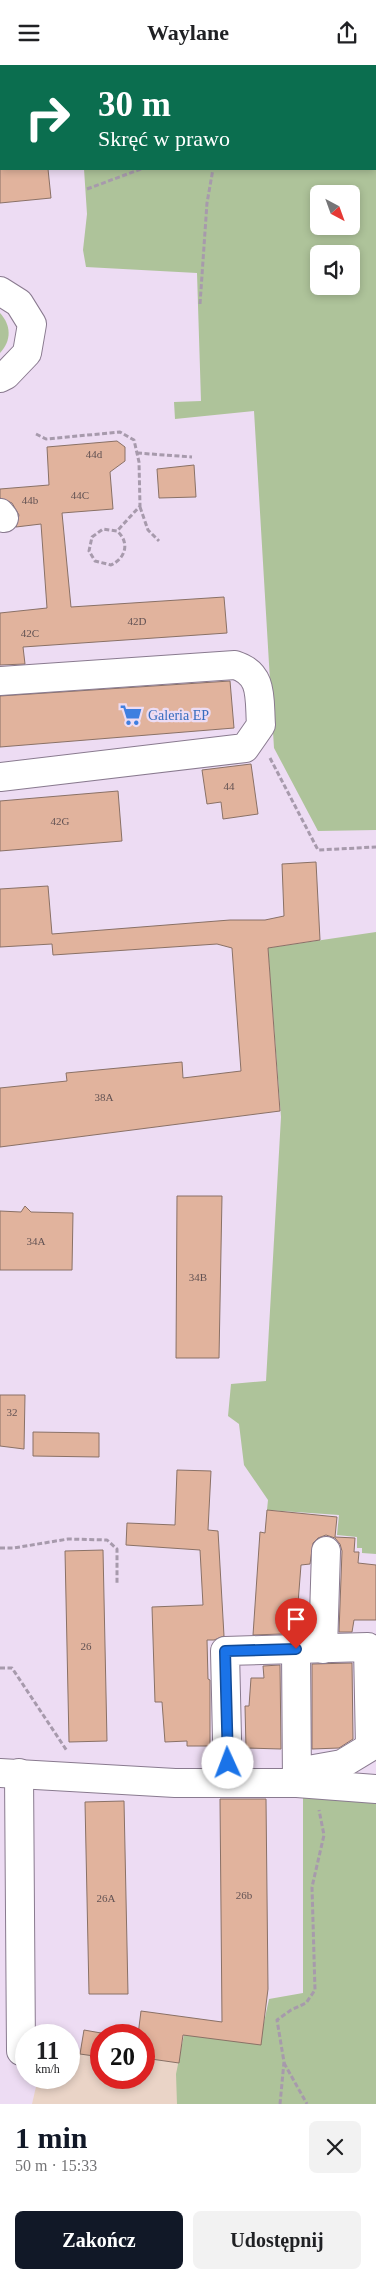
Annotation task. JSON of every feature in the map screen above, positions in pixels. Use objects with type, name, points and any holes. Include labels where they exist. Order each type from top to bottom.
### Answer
[{"type":"street","points":[[0,291],[19,303],[32,324],[27,353],[6,375],[0,378]]},
{"type":"street","points":[[0,681],[235,665],[246,668],[257,679],[261,725],[245,748],[0,777]]},
{"type":"street","points":[[323,1649],[326,1551]]},
{"type":"street","points":[[228,1782],[225,1651],[368,1647],[370,1747],[342,1764],[301,1780]]},
{"type":"street","points":[[296,1649],[301,1780]]},
{"type":"street","points":[[15,2024],[9,1773],[175,1783],[301,1780],[376,1789]]},
{"type":"path","points":[[87,189],[138,170]]},
{"type":"path","points":[[200,304],[207,203],[213,170]]},
{"type":"path","points":[[36,434],[46,439],[120,432],[134,440],[137,453],[140,506],[148,530],[159,541]]},
{"type":"path","points":[[137,453],[192,457]]},
{"type":"path","points":[[118,531],[140,506]]},
{"type":"path","points":[[103,529],[118,531],[124,539],[126,546],[123,556],[111,565],[95,561],[90,551],[92,537],[103,529]]},
{"type":"path","points":[[245,748],[267,753],[318,850],[376,847]]},
{"type":"path","points":[[0,1548],[14,1548],[68,1539],[107,1540],[117,1549],[116,1584]]},
{"type":"path","points":[[0,1668],[12,1669],[83,1777]]},
{"type":"path","points":[[280,2104],[284,2062],[277,2020],[291,2009],[306,2003],[315,1990],[312,1887],[324,1835],[319,1810],[301,1780]]},
{"type":"path","points":[[284,2062],[307,2104]]},
{"type":"shaded area","points":[[84,2030],[90,2031],[90,2089],[155,2089],[155,2040],[182,2044],[184,2035],[255,2104],[32,2104],[35,2089],[80,2089],[81,2052]]},
{"type":"green space","points":[[84,170],[376,170],[376,830],[318,831],[274,748],[254,411],[175,419],[174,402],[201,401],[197,273],[86,267],[83,250],[87,214]]},
{"type":"green space","points":[[0,313],[6,322],[9,333],[7,343],[0,353]]},
{"type":"green space","points":[[376,932],[376,1554],[362,1553],[362,1548],[357,1548],[357,1537],[337,1535],[339,1515],[267,1510],[268,1500],[244,1465],[239,1424],[228,1416],[231,1384],[266,1381],[281,1117],[268,948]]},
{"type":"green space","points":[[303,1783],[376,1789],[376,2104],[177,2104],[176,2074],[184,2035],[263,2027],[269,1999],[303,1993]]},
{"type":"building","points":[[0,170],[48,170],[51,198],[0,203]]},
{"type":"building","points":[[117,441],[125,447],[125,461],[110,472],[113,509],[62,513],[71,607],[224,597],[227,633],[23,647],[25,664],[0,665],[0,613],[47,608],[41,524],[16,527],[19,515],[12,503],[0,498],[0,489],[49,485],[47,447]]},
{"type":"building","points":[[194,465],[196,497],[159,498],[157,469]]},
{"type":"building","points":[[230,681],[234,728],[0,747],[0,696]]},
{"type":"building","points":[[251,764],[258,814],[223,819],[221,802],[207,804],[202,770]]},
{"type":"building","points":[[118,791],[122,841],[0,851],[0,801]]},
{"type":"building","points":[[316,862],[320,940],[268,948],[280,1111],[0,1147],[0,1088],[67,1081],[66,1073],[182,1062],[183,1078],[241,1071],[232,948],[217,944],[53,955],[52,944],[0,947],[0,889],[48,886],[52,934],[230,920],[265,920],[284,916],[282,864]]},
{"type":"building","points":[[177,1196],[222,1196],[219,1358],[176,1358]]},
{"type":"building","points":[[25,1206],[31,1212],[73,1213],[72,1270],[0,1270],[0,1211],[21,1212]]},
{"type":"building","points":[[0,1395],[25,1395],[24,1449],[0,1446]]},
{"type":"building","points":[[33,1432],[99,1433],[99,1457],[33,1456]]},
{"type":"building","points":[[177,1470],[211,1471],[208,1530],[218,1531],[224,1636],[214,1640],[207,1640],[208,1679],[210,1680],[210,1746],[187,1746],[187,1741],[165,1742],[162,1702],[155,1702],[152,1607],[203,1605],[200,1550],[126,1545],[127,1523],[175,1525]]},
{"type":"building","points":[[267,1510],[337,1517],[335,1537],[355,1538],[354,1552],[359,1552],[358,1563],[376,1565],[376,1620],[354,1620],[352,1632],[339,1632],[342,1551],[340,1544],[335,1538],[326,1535],[318,1538],[313,1543],[310,1564],[301,1565],[297,1616],[308,1615],[308,1633],[253,1635],[260,1532],[265,1533]]},
{"type":"building","points":[[103,1550],[107,1741],[69,1742],[65,1551]]},
{"type":"building","points":[[352,1663],[353,1739],[339,1748],[312,1749],[312,1664]]},
{"type":"building","points":[[280,1665],[281,1749],[246,1748],[245,1706],[249,1706],[251,1678],[264,1678],[263,1666]]},
{"type":"building","points":[[220,1799],[266,1799],[268,1989],[261,2045],[183,2035],[179,2063],[155,2060],[155,2024],[139,2024],[141,2011],[222,2022]]},
{"type":"building","points":[[124,1801],[128,1994],[89,1994],[85,1802]]},
{"type":"building","points":[[84,2030],[90,2031],[90,2055],[80,2054]]},
{"type":"place","name":"Galeria EP","points":[[131,715]]},
{"type":"route","points":[[228,1763],[225,1651],[296,1649]]}]
